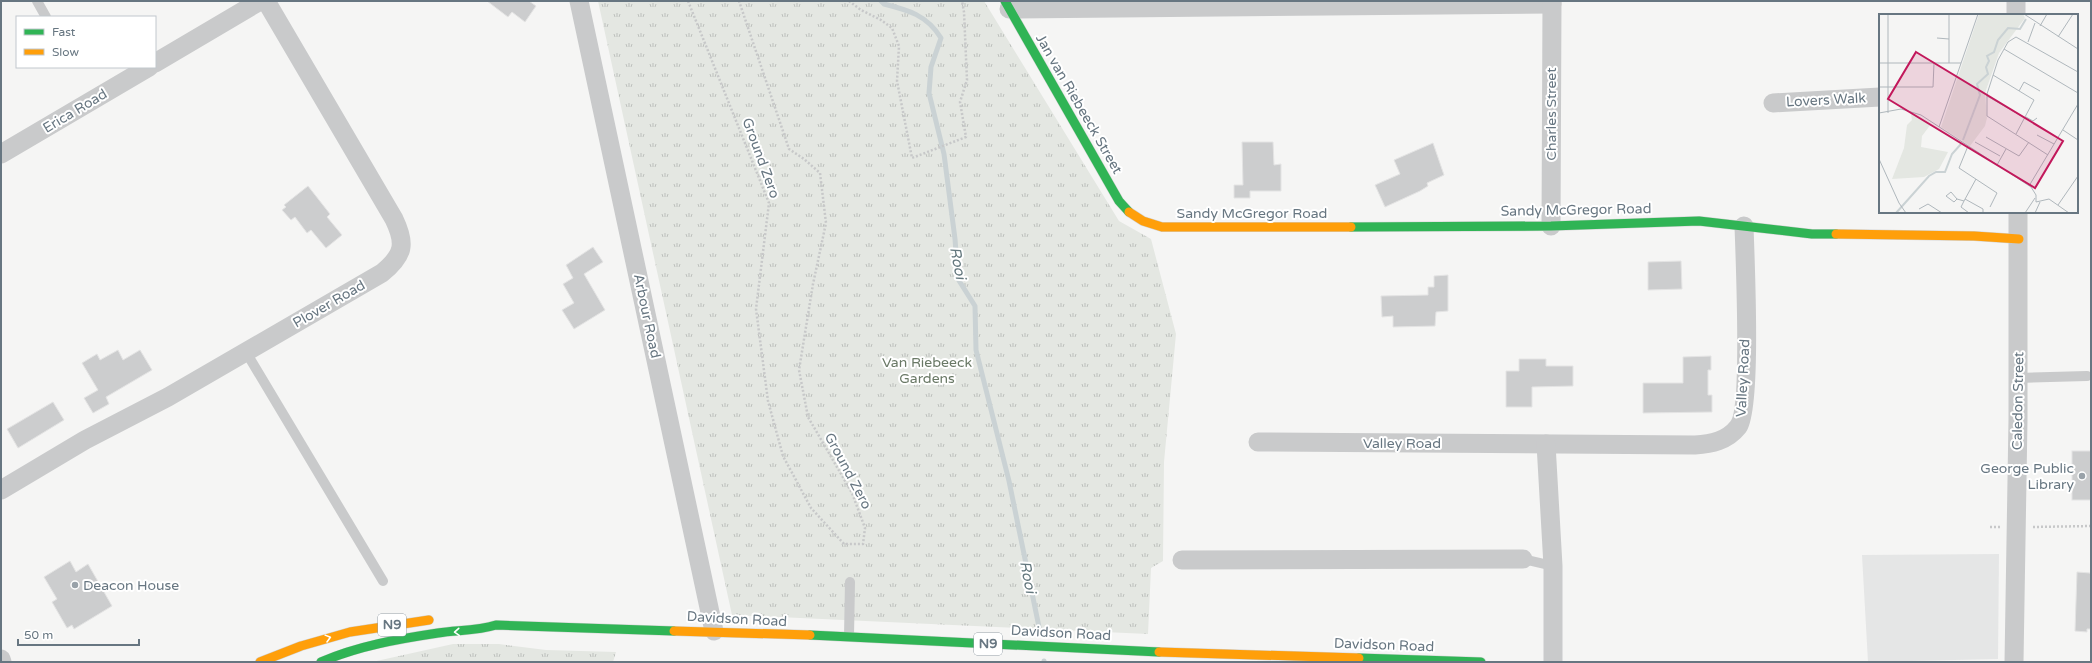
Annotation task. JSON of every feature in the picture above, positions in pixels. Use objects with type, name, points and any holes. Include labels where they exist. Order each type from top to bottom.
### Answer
[{"type":"main road","name":"Jan van Riebeeck Street","points":[[1007,5],[1110,188],[1126,211],[1134,217]]},
{"type":"main road","name":"Sandy McGregor Road","points":[[1134,217],[1143,222],[1162,227],[1551,226],[1699,221],[1812,234],[1974,236],[2019,239]]},
{"type":"main road","name":"N9","points":[[260,662],[290,650],[350,632],[386,625],[441,619]]},
{"type":"main road","name":"Davidson Road","points":[[474,619],[496,625],[849,636],[1137,657],[1481,662]]},
{"type":"main road","name":"Davidson Road","points":[[321,662],[379,643],[418,636],[478,630],[496,625]]},
{"type":"street","name":"Arbour Road","points":[[579,1],[714,631]]},
{"type":"street","points":[[2016,1],[2016,14]]},
{"type":"street","points":[[156,62],[260,2]]},
{"type":"street","name":"Plover Road","points":[[1,490],[85,440],[168,397],[382,273],[398,256],[402,239],[394,219],[260,2]]},
{"type":"street","points":[[1007,5],[1552,2]]},
{"type":"street","name":"Charles Street","points":[[1551,226],[1552,2]]},
{"type":"street","name":"Erica Road","points":[[1,154],[147,68]]},
{"type":"street","name":"Lovers Walk","points":[[1773,103],[1879,96]]},
{"type":"street","name":"Caledon Street","points":[[2014,662],[2018,378],[2018,213]]},
{"type":"street","name":"Valley Road","points":[[1258,442],[1695,445],[1712,444],[1722,440],[1738,427],[1743,419],[1746,365],[1744,226]]},
{"type":"street","points":[[1546,444],[1552,566],[1553,662]]},
{"type":"street","points":[[1182,560],[1523,559]]},
{"type":"lane","points":[[37,1],[45,16]]},
{"type":"lane","points":[[246,352],[383,581]]},
{"type":"lane","points":[[2018,378],[2087,376]]},
{"type":"lane","points":[[1523,559],[1552,566]]},
{"type":"lane","points":[[849,636],[850,582]]},
{"type":"lane","points":[[290,650],[296,662]]},
{"type":"path","name":"Ground Zero","points":[[688,1],[769,203],[756,309],[768,401],[783,456],[811,508],[834,534],[844,544],[863,544],[865,528],[852,493],[808,417],[799,370],[813,284],[826,223],[820,174],[804,159],[789,149],[739,1]]},
{"type":"path","points":[[850,1],[860,10],[881,20],[892,28],[898,46],[896,81],[912,158],[966,137],[960,102],[967,80],[964,12],[962,1]]},
{"type":"path","points":[[2048,526],[2091,526]]},
{"type":"shaded area","points":[[1999,554],[1998,659],[1868,662],[1862,555]]},
{"type":"green space","name":"Van Riebeeck Gardens","points":[[598,1],[984,1],[1119,221],[1151,239],[1176,334],[1164,462],[1163,561],[1151,568],[1148,634],[732,615]]},
{"type":"green space","points":[[453,644],[499,644],[546,650],[616,652],[613,662],[372,662]]},
{"type":"building","points":[[487,1],[529,1],[536,6],[525,22],[512,12],[508,17]]},
{"type":"building","points":[[1242,142],[1273,142],[1274,165],[1281,164],[1281,191],[1250,191],[1250,198],[1234,198],[1234,185],[1243,185]]},
{"type":"building","points":[[1433,143],[1444,175],[1427,183],[1428,186],[1420,191],[1385,207],[1375,185],[1400,174],[1394,160]]},
{"type":"building","points":[[308,186],[330,214],[327,217],[342,235],[326,248],[311,230],[307,233],[295,217],[291,220],[282,210],[286,207],[284,205]]},
{"type":"building","points":[[593,247],[603,262],[584,274],[605,310],[574,329],[562,310],[574,303],[563,284],[573,278],[566,265]]},
{"type":"building","points":[[1681,261],[1682,289],[1648,290],[1648,262]]},
{"type":"building","points":[[1448,275],[1448,311],[1436,312],[1435,326],[1393,327],[1393,316],[1382,317],[1381,296],[1428,295],[1428,287],[1434,287],[1434,276]]},
{"type":"building","points":[[118,350],[123,360],[140,350],[152,370],[106,397],[109,404],[93,413],[84,398],[98,390],[82,363],[97,354],[100,360]]},
{"type":"building","points":[[1711,356],[1711,370],[1708,370],[1708,395],[1712,395],[1712,412],[1643,413],[1643,383],[1683,383],[1683,357]]},
{"type":"building","points":[[1519,359],[1546,359],[1546,366],[1573,366],[1573,386],[1532,387],[1532,407],[1506,407],[1506,371],[1519,371]]},
{"type":"building","points":[[53,402],[64,420],[18,448],[7,429]]},
{"type":"building","name":"George Public Library","points":[[2072,451],[2091,451],[2091,500],[2072,500]]},
{"type":"building","name":"Deacon House","points":[[70,561],[76,572],[88,564],[112,606],[74,629],[72,625],[67,628],[52,602],[57,599],[44,577]]},
{"type":"building","points":[[2077,572],[2090,573],[2091,576],[2091,629],[2087,629],[2087,632],[2075,631]]},
{"type":"waterway","name":"Rooi","points":[[881,1],[884,4],[909,11],[923,19],[936,30],[941,38],[931,67],[929,93],[944,154],[955,239],[958,279],[975,306],[976,350],[1009,481],[1039,627]]},
{"type":"traffic: fast","points":[[1005,1],[1119,201],[1129,212]]},
{"type":"traffic: fast","points":[[1351,227],[1551,226],[1699,221],[1812,234],[1836,234]]},
{"type":"traffic: fast","points":[[321,662],[364,647],[438,633],[496,625],[674,631]]},
{"type":"traffic: fast","points":[[810,635],[1159,652]]},
{"type":"traffic: fast","points":[[1359,658],[1481,662]]},
{"type":"traffic: slow","points":[[1129,212],[1143,221],[1162,227],[1351,227]]},
{"type":"traffic: slow","points":[[1836,234],[1974,236],[2019,239]]},
{"type":"traffic: slow","points":[[260,662],[301,646],[350,632],[429,620]]},
{"type":"traffic: slow","points":[[674,631],[810,635]]},
{"type":"traffic: slow","points":[[1159,652],[1359,658]]},
{"type":"place","name":"George Public Library","points":[[2082,476]]},
{"type":"place","name":"Deacon House","points":[[75,585]]}]
